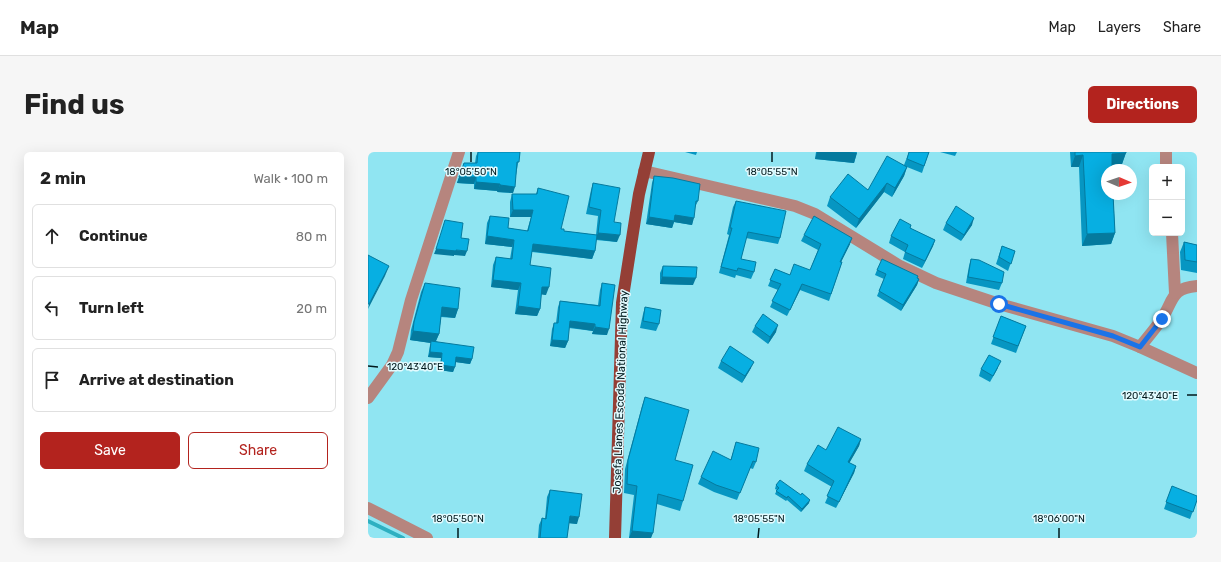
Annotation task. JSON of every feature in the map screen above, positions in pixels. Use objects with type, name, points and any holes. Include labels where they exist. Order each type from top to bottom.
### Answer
[{"type":"main road","name":"Josefa Llanes Escoda National Highway","points":[[615,538],[622,303],[634,222],[649,152]]},
{"type":"street","points":[[368,398],[392,365],[398,352],[411,300],[460,152]]},
{"type":"street","points":[[1166,152],[1166,164]]},
{"type":"street","points":[[644,171],[795,206],[815,214],[900,266],[936,283],[999,304],[1113,336],[1197,373]]},
{"type":"street","points":[[1172,236],[1176,294]]},
{"type":"street","points":[[1140,347],[1162,319],[1176,294],[1188,286],[1197,286]]},
{"type":"street","points":[[368,508],[427,538]]},
{"type":"building","points":[[478,152],[520,152],[519,162],[517,162],[515,187],[476,182],[476,177],[459,177],[464,163],[477,163]]},
{"type":"building","points":[[909,152],[929,152],[924,166],[907,159]]},
{"type":"building","points":[[1075,152],[1126,152],[1112,154],[1112,164],[1101,164],[1101,200],[1113,200],[1115,233],[1087,234],[1083,155],[1075,156]]},
{"type":"building","points":[[887,156],[907,167],[895,188],[887,183],[859,219],[830,197],[848,174],[868,190]]},
{"type":"building","points":[[654,176],[673,178],[700,184],[694,218],[675,215],[674,221],[649,217]]},
{"type":"building","points":[[593,183],[620,188],[614,222],[621,223],[620,235],[598,233],[601,210],[589,207]]},
{"type":"building","points":[[538,188],[569,196],[561,229],[564,229],[564,231],[597,235],[595,251],[533,244],[530,265],[551,268],[549,287],[542,287],[540,309],[518,306],[521,283],[493,280],[496,257],[512,259],[514,240],[487,236],[490,216],[509,218],[508,228],[528,231],[533,210],[513,210],[512,194],[537,194]]},
{"type":"building","points":[[736,201],[786,211],[780,238],[748,232],[741,259],[756,262],[754,272],[738,268],[737,271],[721,267],[732,228],[730,228]]},
{"type":"building","points":[[956,206],[974,218],[964,235],[946,223]]},
{"type":"building","points":[[814,216],[852,238],[840,262],[842,262],[831,294],[802,284],[790,310],[772,301],[781,284],[770,280],[775,269],[790,275],[794,264],[810,270],[821,244],[804,235]]},
{"type":"building","points":[[900,219],[911,225],[910,228],[935,240],[925,261],[905,252],[908,245],[891,236]]},
{"type":"building","points":[[445,220],[463,223],[461,238],[469,239],[467,251],[436,249]]},
{"type":"building","points":[[1184,242],[1197,245],[1197,262],[1185,260]]},
{"type":"building","points":[[1002,246],[1015,251],[1011,264],[999,257]]},
{"type":"building","points":[[368,255],[389,266],[369,304],[368,304]]},
{"type":"building","points":[[882,259],[918,276],[917,278],[919,279],[903,305],[879,291],[886,274],[877,270]]},
{"type":"building","points":[[971,259],[979,260],[1004,272],[1002,283],[968,277]]},
{"type":"building","points":[[663,266],[697,267],[696,278],[662,277]]},
{"type":"building","points":[[425,283],[460,288],[458,309],[442,307],[439,334],[413,331],[414,322]]},
{"type":"building","points":[[602,283],[615,285],[609,329],[595,327],[595,324],[570,321],[568,341],[552,340],[554,323],[558,323],[560,301],[600,306]]},
{"type":"building","points":[[645,307],[661,310],[659,324],[643,321]]},
{"type":"building","points":[[763,314],[778,325],[770,337],[755,326]]},
{"type":"building","points":[[1001,316],[1026,326],[1018,346],[993,337]]},
{"type":"building","points":[[431,341],[474,347],[472,359],[456,357],[455,367],[441,365],[442,353],[430,352]]},
{"type":"building","points":[[730,346],[754,362],[745,376],[721,361]]},
{"type":"building","points":[[989,355],[1001,361],[993,376],[981,369]]},
{"type":"building","points":[[645,397],[689,410],[675,460],[693,465],[683,501],[658,494],[653,533],[632,531],[637,486],[627,484],[628,460]]},
{"type":"building","points":[[838,427],[861,439],[848,462],[856,466],[839,502],[827,496],[834,481],[807,464],[818,445],[826,450]]},
{"type":"building","points":[[736,442],[759,448],[756,462],[753,461],[740,493],[716,485],[701,477],[713,451],[731,460]]},
{"type":"building","points":[[780,480],[801,495],[802,493],[810,500],[802,509],[788,496],[787,498],[776,491],[779,488],[776,485]]},
{"type":"building","points":[[1172,486],[1197,496],[1193,512],[1166,502]]},
{"type":"building","points":[[550,490],[582,494],[579,517],[570,516],[567,538],[540,538],[542,518],[546,519]]},
{"type":"waterway","points":[[368,521],[403,538]]},
{"type":"route","points":[[999,304],[1113,336],[1140,347],[1162,319]]}]
